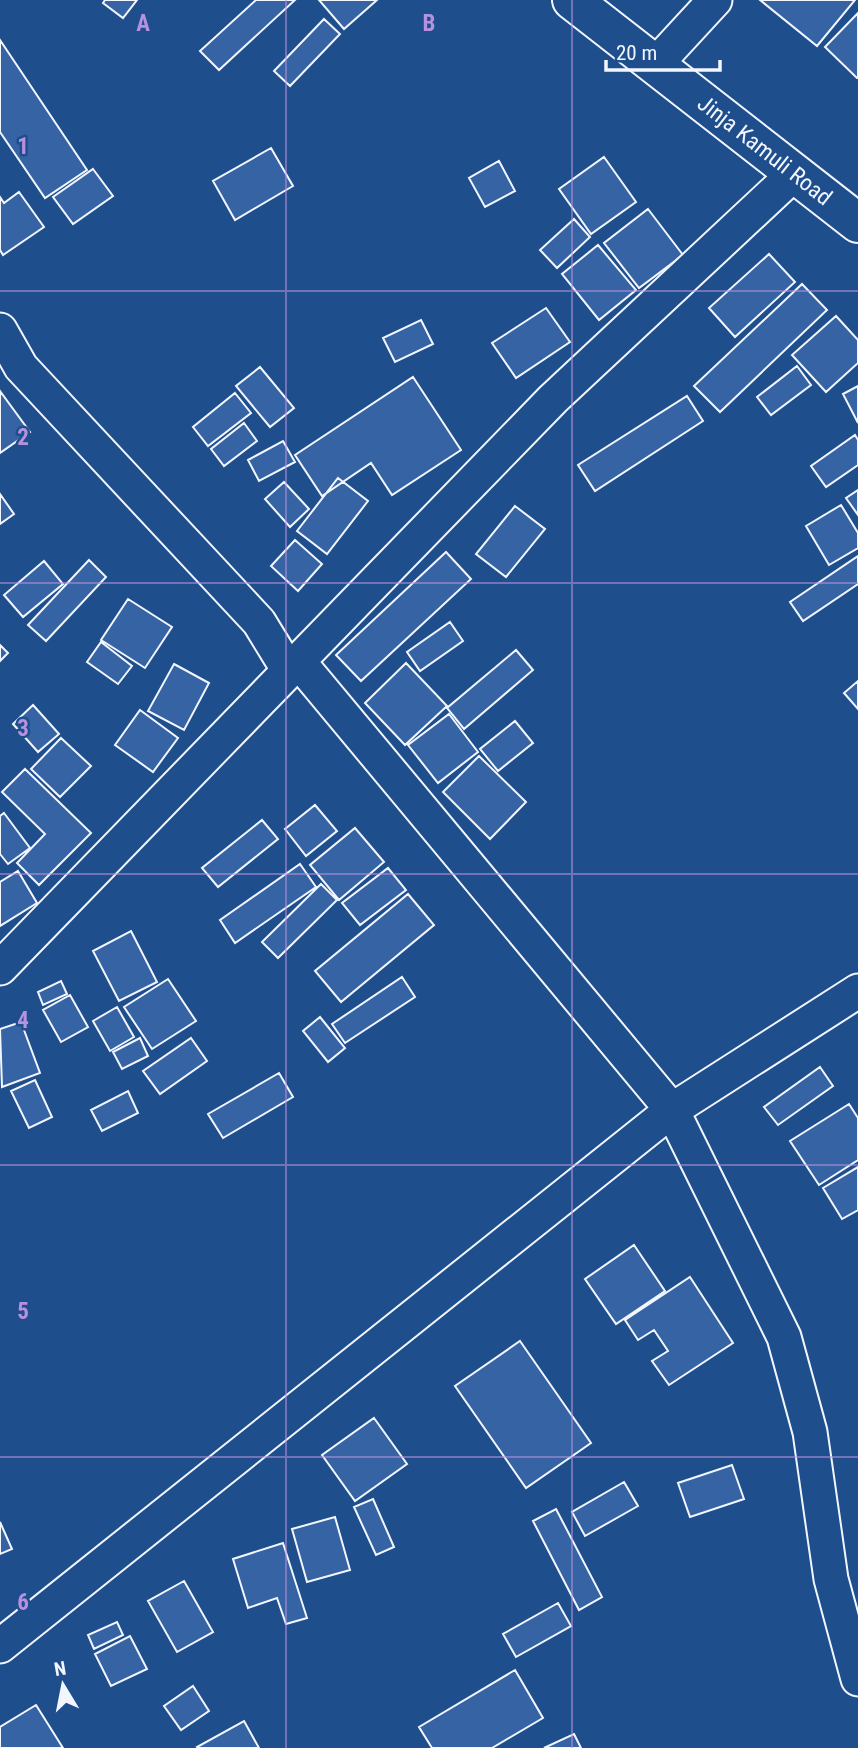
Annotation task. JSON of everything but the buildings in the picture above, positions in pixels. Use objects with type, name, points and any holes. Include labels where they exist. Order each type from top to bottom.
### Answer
[{"type":"main road","name":"Jinja Kamuli Road","points":[[572,0],[858,223]]},
{"type":"street","points":[[656,64],[715,0]]},
{"type":"street","points":[[0,968],[553,399],[795,173]]},
{"type":"street","points":[[0,330],[21,367],[259,622],[672,1110],[784,1337],[810,1432],[831,1578],[858,1679]]},
{"type":"street","points":[[0,1646],[672,1110],[858,991]]}]
